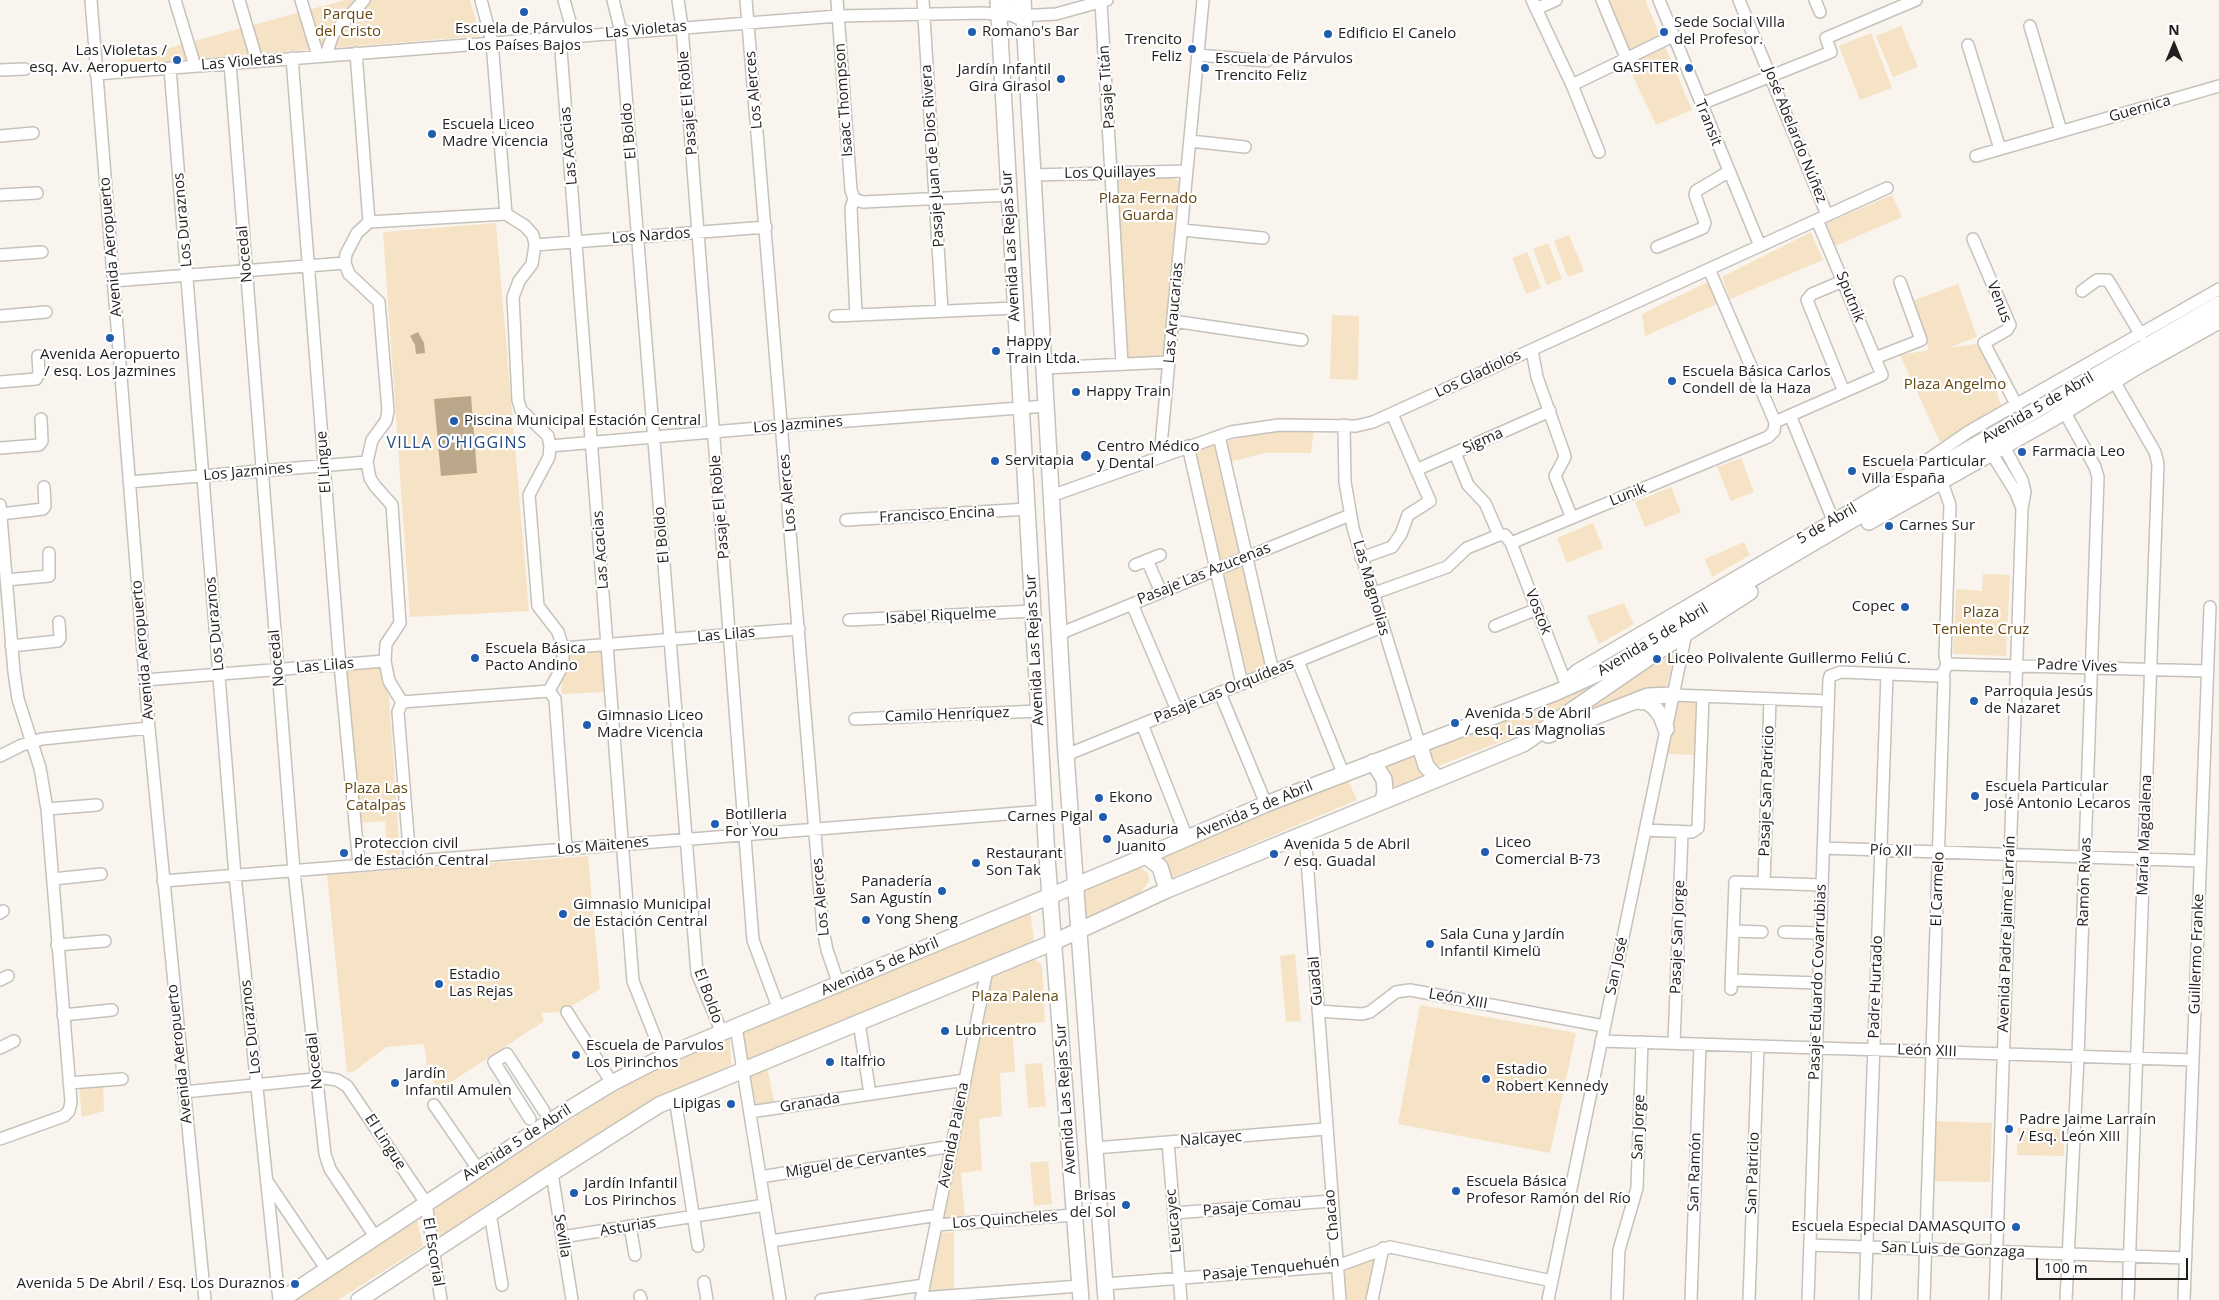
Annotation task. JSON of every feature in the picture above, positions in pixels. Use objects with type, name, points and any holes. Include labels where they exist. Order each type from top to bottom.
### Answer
[{"type":"main road","points":[[1006,0],[1020,16]]},
{"type":"main road","name":"Avenida Las Rejas Sur","points":[[1023,0],[1020,16],[1033,175],[1066,755],[1106,1300]]},
{"type":"main road","name":"Avenida Las Rejas Sur","points":[[998,7],[1044,811],[1080,1293]]},
{"type":"main road","name":"Avenida 5 de Abril","points":[[280,1300],[563,1113],[612,1083],[663,1057],[839,985],[1266,804],[1343,773],[1420,746],[1628,658],[1755,577],[1996,433],[2219,304]]},
{"type":"main road","name":"Avenida 5 de Abril","points":[[364,1298],[433,1250],[637,1118],[675,1098],[1054,942],[1167,890],[1523,744],[1686,633],[1788,569],[1998,450],[2219,321]]},
{"type":"main road","points":[[1996,433],[1992,444],[1998,450]]},
{"type":"main road","points":[[1523,744],[1634,701],[1654,695],[1674,695]]},
{"type":"main road","points":[[1634,701],[1646,702],[1654,707],[1661,716],[1666,729]]},
{"type":"main road","points":[[1420,746],[1426,766],[1438,779]]},
{"type":"main road","points":[[1373,762],[1384,779],[1385,791],[1383,801]]},
{"type":"main road","points":[[1146,856],[1160,867],[1167,890]]},
{"type":"street","name":"Avenida Aeropuerto","points":[[91,0],[149,728],[205,1300]]},
{"type":"street","points":[[175,0],[195,66]]},
{"type":"street","points":[[239,0],[257,61]]},
{"type":"street","points":[[301,0],[322,56]]},
{"type":"street","points":[[322,56],[333,34],[364,0]]},
{"type":"street","points":[[481,0],[492,42],[506,214]]},
{"type":"street","points":[[564,0],[574,36]]},
{"type":"street","name":"El Boldo","points":[[613,0],[621,32],[697,973],[722,1033]]},
{"type":"street","name":"Pasaje El Roble","points":[[678,0],[682,27],[754,948],[778,1010]]},
{"type":"street","name":"Los Alerces","points":[[746,0],[824,938],[839,985]]},
{"type":"street","name":"Isaac Thompson","points":[[837,0],[850,190],[854,198],[851,208],[856,315]]},
{"type":"street","name":"Pasaje Juan de Dios Rivera","points":[[923,0],[942,311]]},
{"type":"street","name":"Las Araucarias","points":[[1160,456],[1203,0]]},
{"type":"street","points":[[1556,0],[1534,5],[1572,85],[1599,152]]},
{"type":"street","points":[[1602,0],[1627,60]]},
{"type":"street","name":"Transit","points":[[1659,0],[1760,246]]},
{"type":"street","name":"José Abelardo Núñez","points":[[1739,0],[1771,76],[1822,217]]},
{"type":"street","points":[[1815,0],[1820,12]]},
{"type":"street","points":[[1701,104],[1831,52],[1826,38],[1916,0]]},
{"type":"street","name":"Las Violetas","points":[[96,74],[838,16],[924,14],[998,7],[1020,16],[1056,14],[1104,1]]},
{"type":"street","name":"Pasaje Titán","points":[[1104,1],[1112,173]]},
{"type":"street","points":[[2030,26],[2061,131]]},
{"type":"street","points":[[1572,85],[1627,60],[1673,36]]},
{"type":"street","name":"Las Acacias","points":[[560,37],[634,986],[663,1057]]},
{"type":"street","points":[[1968,45],[2000,149]]},
{"type":"street","points":[[356,53],[370,222]]},
{"type":"street","points":[[1198,55],[1267,61]]},
{"type":"street","name":"El Lingue","points":[[292,58],[324,466],[359,865]]},
{"type":"street","name":"Nocedal","points":[[230,63],[294,870],[327,1161],[376,1238]]},
{"type":"street","points":[[0,70],[25,68]]},
{"type":"street","name":"Los Duraznos","points":[[170,68],[235,875],[280,1300]]},
{"type":"street","name":"Guernica","points":[[1976,156],[2219,86]]},
{"type":"street","points":[[0,136],[32,133]]},
{"type":"street","points":[[1190,141],[1244,146]]},
{"type":"street","name":"Los Quillayes","points":[[1033,175],[1187,171]]},
{"type":"street","points":[[1657,247],[1703,228],[1705,223],[1695,195],[1696,191],[1728,172]]},
{"type":"street","points":[[1112,173],[1122,364]]},
{"type":"street","name":"Los Gladiolos","points":[[1051,496],[1219,436],[1279,425],[1364,424],[1392,414],[1887,188]]},
{"type":"street","points":[[0,196],[37,193]]},
{"type":"street","points":[[854,198],[863,202],[1009,195]]},
{"type":"street","points":[[402,702],[389,681],[385,661],[386,644],[400,623],[392,505],[370,478],[367,462],[372,440],[386,421],[388,411],[379,302],[349,274],[345,263],[346,254],[357,233],[370,222],[506,214],[525,226],[532,235],[535,245],[532,264],[519,281],[513,297],[518,400],[521,410],[548,436],[550,446],[549,457],[529,495],[538,606],[558,632],[563,648],[563,665],[550,691]]},
{"type":"street","name":"Sputnik","points":[[1822,217],[1843,281],[1882,375]]},
{"type":"street","name":"Los Nardos","points":[[535,245],[766,227]]},
{"type":"street","points":[[1182,230],[1263,238]]},
{"type":"street","name":"Venus","points":[[1973,238],[2010,324],[2007,330],[1984,343],[2016,406]]},
{"type":"street","points":[[0,255],[42,252]]},
{"type":"street","points":[[113,281],[345,263]]},
{"type":"street","points":[[1709,269],[1775,422]]},
{"type":"street","points":[[2082,291],[2097,280],[2108,280],[2141,334]]},
{"type":"street","points":[[1843,281],[1812,294],[1807,300],[1844,392]]},
{"type":"street","points":[[1875,358],[1922,340],[1900,282]]},
{"type":"street","name":"5 de Abril","points":[[1561,686],[1577,670],[1674,616],[1881,492],[1968,432],[2219,289]]},
{"type":"street","points":[[835,316],[1015,308]]},
{"type":"street","points":[[0,316],[46,312]]},
{"type":"street","points":[[1173,321],[1302,340]]},
{"type":"street","points":[[1532,350],[1537,376],[1565,457],[1555,476],[1572,518]]},
{"type":"street","points":[[0,382],[36,379],[39,373],[38,356]]},
{"type":"street","points":[[1044,368],[1169,362]]},
{"type":"street","name":"Lunik","points":[[1511,543],[1768,437],[1774,431],[1775,422],[1882,375]]},
{"type":"street","name":"María Magdalena","points":[[2114,381],[2152,447],[2158,464],[2128,1300]]},
{"type":"street","name":"Los Jazmines","points":[[550,446],[1046,406]]},
{"type":"street","name":"Sigma","points":[[1416,470],[1550,411]]},
{"type":"street","name":"Ramón Rivas","points":[[2064,412],[2095,467],[2098,477],[2086,857],[2066,1300]]},
{"type":"street","points":[[1362,558],[1392,547],[1401,534],[1408,515],[1430,501],[1392,414]]},
{"type":"street","points":[[1790,415],[1833,520]]},
{"type":"street","points":[[0,448],[39,444],[42,441],[41,419]]},
{"type":"street","name":"Las Magnolias","points":[[1344,425],[1344,470],[1350,515],[1372,594],[1420,746]]},
{"type":"street","points":[[1219,436],[1273,672]]},
{"type":"street","points":[[1188,446],[1242,684]]},
{"type":"street","name":"Avenida Padre Jaime Larraín","points":[[1995,1300],[2022,508],[1998,450]]},
{"type":"street","points":[[1455,453],[1468,485],[1485,503],[1500,535]]},
{"type":"street","name":"Los Jazmines","points":[[130,482],[367,462]]},
{"type":"street","name":"El Carmelo","points":[[1924,1300],[1950,505],[1942,482]]},
{"type":"street","points":[[0,1138],[64,1116],[70,1111],[47,809],[40,768],[18,699],[11,646],[0,510],[43,510],[45,506],[44,487]]},
{"type":"street","name":"Francisco Encina","points":[[846,520],[1028,509]]},
{"type":"street","name":"Pasaje Las Azucenas","points":[[1059,634],[1350,515]]},
{"type":"street","points":[[1372,594],[1447,567],[1455,562],[1465,549],[1500,535],[1507,536],[1511,543]]},
{"type":"street","name":"Vostok","points":[[1511,543],[1536,609],[1561,686]]},
{"type":"street","points":[[6,580],[49,576],[49,553]]},
{"type":"street","points":[[1135,565],[1160,555]]},
{"type":"street","points":[[1147,560],[1161,592]]},
{"type":"street","points":[[1132,604],[1178,710]]},
{"type":"street","name":"Guillermo Franke","points":[[2184,1300],[2210,607]]},
{"type":"street","points":[[1495,626],[1536,609]]},
{"type":"street","name":"Isabel Riquelme","points":[[849,620],[1033,611]]},
{"type":"street","points":[[11,646],[58,641],[60,638],[59,622]]},
{"type":"street","name":"Pasaje Las Orquídeas","points":[[1066,755],[1382,627]]},
{"type":"street","name":"Las Lilas","points":[[563,648],[799,629]]},
{"type":"street","name":"San José","points":[[1548,1300],[1686,633]]},
{"type":"street","name":"Las Lilas","points":[[145,680],[385,661]]},
{"type":"street","points":[[1298,661],[1343,773]]},
{"type":"street","name":"Padre Vives","points":[[1841,672],[1937,676],[1945,669],[2017,664],[2207,671]]},
{"type":"street","name":"Pasaje Eduardo Covarrubias","points":[[1808,1300],[1828,701],[1830,676],[1841,672]]},
{"type":"street","name":"Padre Hurtado","points":[[1865,1300],[1887,674]]},
{"type":"street","points":[[402,702],[550,691]]},
{"type":"street","points":[[550,691],[555,699],[566,849]]},
{"type":"street","points":[[1220,693],[1266,804]]},
{"type":"street","points":[[1674,695],[1828,701]]},
{"type":"street","points":[[1645,830],[1692,832],[1698,828],[1703,696]]},
{"type":"street","name":"Pasaje San Patricio","points":[[1764,883],[1770,699]]},
{"type":"street","points":[[402,702],[398,712],[410,861]]},
{"type":"street","name":"Camilo Henríquez","points":[[855,719],[1039,711]]},
{"type":"street","points":[[1142,724],[1187,838]]},
{"type":"street","points":[[0,756],[32,741],[149,728]]},
{"type":"street","points":[[47,809],[97,805]]},
{"type":"street","name":"Los Maitenes","points":[[163,881],[1044,811]]},
{"type":"street","name":"Pasaje San Jorge","points":[[1674,1043],[1682,832]]},
{"type":"street","name":"Guadal","points":[[1305,833],[1326,1129]]},
{"type":"street","name":"Pío XII","points":[[1823,848],[2200,861]]},
{"type":"street","points":[[53,879],[101,874]]},
{"type":"street","points":[[1818,983],[1731,984],[1735,882],[1822,885]]},
{"type":"street","points":[[1733,931],[1762,932]]},
{"type":"street","points":[[1784,932],[1820,933]]},
{"type":"street","points":[[57,945],[105,941]]},
{"type":"street","name":"Avenida Palena","points":[[921,1299],[987,970]]},
{"type":"street","name":"León XIII","points":[[1318,1011],[1362,1014],[1370,1012],[1396,992],[1410,990],[1604,1026]]},
{"type":"street","points":[[63,1015],[112,1010]]},
{"type":"street","points":[[567,1012],[612,1083]]},
{"type":"street","points":[[859,1022],[870,1094]]},
{"type":"street","points":[[736,1027],[765,1205],[777,1300]]},
{"type":"street","points":[[0,1048],[14,1041]]},
{"type":"street","name":"León XIII","points":[[1601,1041],[2193,1060]]},
{"type":"street","name":"San Jorge","points":[[1617,1300],[1619,1250],[1637,1188],[1642,1042]]},
{"type":"street","name":"San Ramón","points":[[1691,1300],[1700,1044]]},
{"type":"street","name":"San Patricio","points":[[1749,1300],[1758,1046]]},
{"type":"street","points":[[526,1137],[530,1119],[494,1062],[507,1054],[544,1111]]},
{"type":"street","points":[[69,1083],[122,1079]]},
{"type":"street","points":[[184,1092],[317,1079]]},
{"type":"street","name":"El Lingue","points":[[317,1079],[330,1079],[342,1083],[351,1090],[426,1203]]},
{"type":"street","name":"Granada","points":[[750,1112],[965,1080]]},
{"type":"street","points":[[675,1098],[698,1246]]},
{"type":"street","points":[[434,1105],[478,1169]]},
{"type":"street","points":[[530,1119],[544,1111],[563,1113]]},
{"type":"street","name":"Nalcayec","points":[[1095,1148],[1326,1129]]},
{"type":"street","name":"Chacao","points":[[1326,1129],[1340,1300]]},
{"type":"street","name":"Leucayec","points":[[1168,1142],[1181,1300]]},
{"type":"street","name":"Miguel de Cervantes","points":[[760,1177],[952,1146]]},
{"type":"street","name":"Sevilla","points":[[552,1173],[572,1300]]},
{"type":"street","name":"Los Duraznos","points":[[266,1179],[327,1270]]},
{"type":"street","name":"Pasaje Comau","points":[[1174,1213],[1331,1201]]},
{"type":"street","name":"El Escorial","points":[[426,1203],[441,1300]]},
{"type":"street","name":"Asturias","points":[[562,1237],[765,1205]]},
{"type":"street","points":[[490,1213],[502,1285]]},
{"type":"street","name":"Los Quincheles","points":[[937,1220],[1075,1215]]},
{"type":"street","points":[[770,1241],[937,1220]]},
{"type":"street","points":[[630,1226],[635,1255]]},
{"type":"street","name":"San Luis de Gonzaga","points":[[1810,1245],[2186,1258]]},
{"type":"street","points":[[1372,1300],[1383,1248]]},
{"type":"street","name":"Pasaje Tenquehuén","points":[[1105,1284],[1337,1266],[1383,1248],[1395,1248],[1552,1282]]},
{"type":"street","points":[[704,1282],[707,1300]]},
{"type":"street","points":[[821,1300],[924,1285]]},
{"type":"street","points":[[921,1299],[1080,1293]]},
{"type":"green space","name":"Parque del Cristo","points":[[345,0],[470,0],[480,36],[121,65],[121,61]]},
{"type":"green space","points":[[1597,0],[1645,0],[1692,110],[1656,125]]},
{"type":"green space","points":[[1901,26],[1918,67],[1893,77],[1876,36]]},
{"type":"green space","points":[[1871,33],[1892,88],[1860,100],[1839,46]]},
{"type":"green space","name":"Plaza Fernado Guarda","points":[[1117,177],[1174,178],[1180,183],[1164,353],[1158,358],[1124,359]]},
{"type":"green space","points":[[1892,195],[1902,217],[1835,246],[1825,224]]},
{"type":"green space","name":"Piscina Municipal Estación Central","points":[[496,223],[529,611],[410,617],[383,232]]},
{"type":"green space","points":[[1811,232],[1823,260],[1730,299],[1722,277]]},
{"type":"green space","points":[[1569,235],[1584,271],[1568,277],[1554,241]]},
{"type":"green space","points":[[1548,243],[1562,279],[1547,285],[1533,249]]},
{"type":"green space","points":[[1527,252],[1541,288],[1526,294],[1512,258]]},
{"type":"green space","points":[[1712,280],[1721,302],[1645,336],[1642,314]]},
{"type":"green space","name":"Plaza Angelmo","points":[[1958,284],[1977,337],[1948,348],[1982,343],[2001,406],[1940,442],[1900,355],[1929,350],[1912,301]]},
{"type":"green space","points":[[1332,315],[1359,316],[1358,380],[1330,379]]},
{"type":"green space","points":[[1314,429],[1311,453],[1264,453],[1230,462],[1225,442],[1257,433]]},
{"type":"green space","points":[[1214,444],[1268,669],[1245,677],[1194,451]]},
{"type":"green space","points":[[1741,458],[1754,492],[1731,501],[1717,467]]},
{"type":"green space","points":[[1671,487],[1681,512],[1645,527],[1635,502]]},
{"type":"green space","points":[[1593,523],[1603,548],[1567,563],[1557,538]]},
{"type":"green space","points":[[1744,542],[1750,555],[1712,577],[1705,559]]},
{"type":"green space","name":"Plaza Teniente Cruz","points":[[1983,574],[2010,575],[2006,656],[1953,654],[1956,589],[1982,591]]},
{"type":"green space","points":[[1624,603],[1634,624],[1599,644],[1587,616]]},
{"type":"green space","points":[[1676,647],[1667,688],[1639,691],[1578,715]]},
{"type":"green space","points":[[603,649],[606,692],[562,694],[561,675],[567,651]]},
{"type":"green space","name":"Plaza Las Catalpas","points":[[380,667],[389,697],[400,856],[387,857],[385,821],[357,823],[347,670]]},
{"type":"green space","points":[[1593,685],[1526,732],[1433,768],[1426,750]]},
{"type":"green space","points":[[1675,701],[1699,702],[1697,755],[1665,754]]},
{"type":"green space","points":[[1416,753],[1424,775],[1423,778],[1392,791],[1383,765]]},
{"type":"green space","points":[[1346,776],[1357,800],[1167,880],[1157,857]]},
{"type":"green space","name":"Estadio Las Rejas","points":[[588,856],[600,989],[561,1012],[541,1013],[544,1021],[439,1090],[428,1073],[424,1044],[386,1047],[353,1072],[347,1072],[327,875]]},
{"type":"green space","points":[[1139,866],[1149,874],[1149,881],[1140,893],[1085,918],[1084,889]]},
{"type":"green space","points":[[1030,910],[1034,942],[747,1061],[743,1030]]},
{"type":"green space","points":[[1295,954],[1301,1021],[1286,1022],[1280,956]]},
{"type":"green space","name":"Plaza Palena","points":[[1034,959],[1042,965],[1045,1022],[1012,1025],[1015,1072],[1000,1073],[1002,1116],[979,1119],[982,1170],[961,1173],[965,1218],[942,1220],[990,978]]},
{"type":"green space","name":"Estadio Robert Kennedy","points":[[1420,1005],[1576,1033],[1550,1153],[1398,1124]]},
{"type":"green space","points":[[730,1038],[731,1065],[656,1099],[436,1239],[433,1208],[639,1076]]},
{"type":"green space","points":[[1042,1063],[1046,1106],[1028,1108],[1025,1064]]},
{"type":"green space","points":[[767,1067],[775,1106],[755,1108],[749,1075]]},
{"type":"green space","points":[[103,1085],[104,1111],[82,1117],[79,1087]]},
{"type":"green space","points":[[1930,1121],[1992,1123],[1990,1182],[1928,1181]]},
{"type":"green space","points":[[2018,1128],[2064,1129],[2064,1156],[2017,1155]]},
{"type":"green space","points":[[1048,1161],[1052,1204],[1034,1206],[1030,1163]]},
{"type":"green space","points":[[417,1219],[423,1246],[338,1300],[290,1300]]},
{"type":"green space","points":[[954,1232],[954,1290],[930,1292],[941,1233]]},
{"type":"green space","points":[[1380,1251],[1370,1300],[1343,1300],[1341,1265]]},
{"type":"shaded area","points":[[418,332],[424,343],[425,353],[416,354],[415,345],[410,336]]},
{"type":"shaded area","points":[[471,396],[477,473],[441,476],[434,399]]},
{"type":"place","name":"Escuela de Párvulos Los Países Bajos","points":[[524,12]]},
{"type":"place","name":"Romano's Bar","points":[[972,32]]},
{"type":"place","name":"Sede Social Villa del Profesor.","points":[[1664,32]]},
{"type":"place","name":"Edificio El Canelo","points":[[1328,34]]},
{"type":"place","name":"Trencito Feliz","points":[[1192,49]]},
{"type":"place","name":"Las Violetas / esq. Av. Aeropuerto","points":[[177,60]]},
{"type":"place","name":"Escuela de Párvulos Trencito Feliz","points":[[1205,68]]},
{"type":"place","name":"GASFITER","points":[[1689,68]]},
{"type":"place","name":"Jardín Infantil Gira Girasol","points":[[1061,79]]},
{"type":"place","name":"Escuela Liceo Madre Vicencia","points":[[432,134]]},
{"type":"place","name":"Avenida Aeropuerto / esq. Los Jazmines","points":[[110,338]]},
{"type":"place","name":"Happy Train Ltda.","points":[[996,351]]},
{"type":"place","name":"Escuela Básica Carlos Condell de la Haza","points":[[1672,381]]},
{"type":"place","name":"Happy Train","points":[[1076,392]]},
{"type":"place","name":"Piscina Municipal Estación Central","points":[[454,421]]},
{"type":"place","name":"Farmacia Leo","points":[[2022,452]]},
{"type":"place","name":"Centro Médico y Dental","points":[[1086,456]]},
{"type":"place","name":"Servitapia","points":[[995,461]]},
{"type":"place","name":"Escuela Particular Villa España","points":[[1852,471]]},
{"type":"place","name":"Carnes Sur","points":[[1889,526]]},
{"type":"place","name":"Copec","points":[[1905,607]]},
{"type":"place","name":"Escuela Básica Pacto Andino","points":[[475,658]]},
{"type":"place","name":"Liceo Polivalente Guillermo Feliú C.","points":[[1657,659]]},
{"type":"place","name":"Parroquia Jesús de Nazaret","points":[[1974,701]]},
{"type":"place","name":"Avenida 5 de Abril / esq. Las Magnolias","points":[[1455,723]]},
{"type":"place","name":"Gimnasio Liceo Madre Vicencia","points":[[587,725]]},
{"type":"place","name":"Escuela Particular José Antonio Lecaros","points":[[1975,796]]},
{"type":"place","name":"Ekono","points":[[1099,798]]},
{"type":"place","name":"Carnes Pigal","points":[[1103,817]]},
{"type":"place","name":"Botilleria For You","points":[[715,824]]},
{"type":"place","name":"Asaduria Juanito","points":[[1107,839]]},
{"type":"place","name":"Liceo Comercial B-73","points":[[1485,852]]},
{"type":"place","name":"Proteccion civil de Estación Central","points":[[344,853]]},
{"type":"place","name":"Avenida 5 de Abril / esq. Guadal","points":[[1274,854]]},
{"type":"place","name":"Restaurant Son Tak","points":[[976,863]]},
{"type":"place","name":"Panadería San Agustín","points":[[942,891]]},
{"type":"place","name":"Gimnasio Municipal de Estación Central","points":[[563,914]]},
{"type":"place","name":"Yong Sheng","points":[[866,920]]},
{"type":"place","name":"Sala Cuna y Jardín Infantil Kimelü","points":[[1430,944]]},
{"type":"place","name":"Estadio Las Rejas","points":[[439,984]]},
{"type":"place","name":"Lubricentro","points":[[945,1031]]},
{"type":"place","name":"Escuela de Parvulos Los Pirinchos","points":[[576,1055]]},
{"type":"place","name":"Italfrio","points":[[830,1062]]},
{"type":"place","name":"Estadio Robert Kennedy","points":[[1486,1079]]},
{"type":"place","name":"Jardín Infantil Amulen","points":[[395,1083]]},
{"type":"place","name":"Lipigas","points":[[731,1104]]},
{"type":"place","name":"Padre Jaime Larraín / Esq. León XIII","points":[[2009,1129]]},
{"type":"place","name":"Escuela Básica Profesor Ramón del Río","points":[[1456,1191]]},
{"type":"place","name":"Jardín Infantil Los Pirinchos","points":[[574,1193]]},
{"type":"place","name":"Brisas del Sol","points":[[1126,1205]]},
{"type":"place","name":"Escuela Especial DAMASQUITO","points":[[2016,1227]]},
{"type":"place","name":"Avenida 5 De Abril / Esq. Los Duraznos","points":[[295,1284]]},
{"type":"district","name":"VILLA O'HIGGINS","points":[[457,443]]}]
